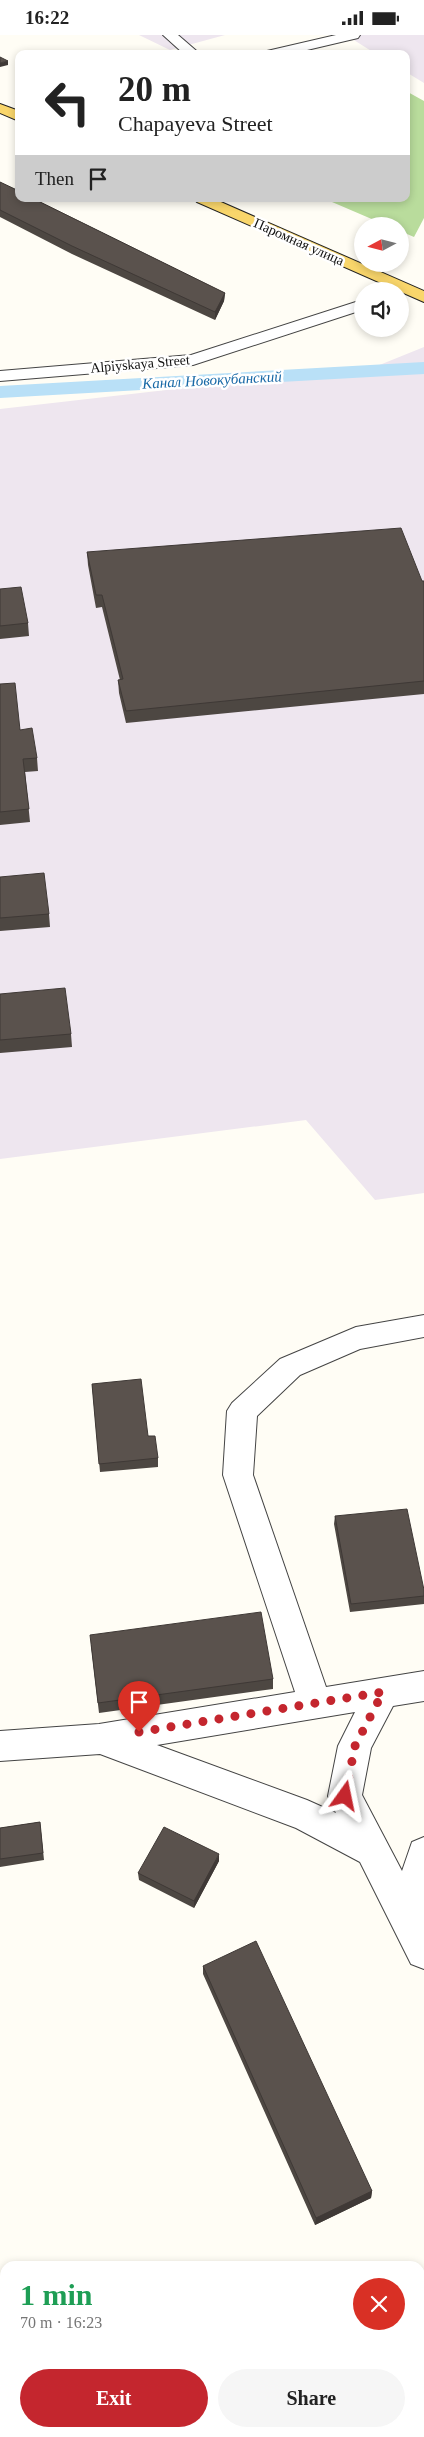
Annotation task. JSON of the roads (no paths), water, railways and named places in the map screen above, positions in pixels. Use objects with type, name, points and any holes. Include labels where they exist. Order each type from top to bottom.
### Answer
[{"type":"main road","points":[[0,107],[15,114]]},
{"type":"main road","name":"Паромная улица","points":[[209,202],[382,282]]},
{"type":"main road","name":"Паромная улица","points":[[409,293],[424,297]]},
{"type":"street","points":[[170,35],[188,50]]},
{"type":"street","points":[[289,50],[353,35]]},
{"type":"street","name":"Alpiyskaya Street","points":[[0,376],[193,360],[354,308]]},
{"type":"street","points":[[315,1703],[238,1475],[242,1411],[290,1367],[356,1338],[424,1326]]},
{"type":"street","points":[[0,1746],[99,1739],[424,1686]]},
{"type":"street","points":[[383,1692],[355,1746],[345,1796],[424,1951]]},
{"type":"street","points":[[99,1739],[307,1816],[374,1851]]},
{"type":"street","points":[[406,1914],[424,1854]]},
{"type":"waterway","name":"Канал Новокубанский","points":[[0,392],[424,368]]}]
